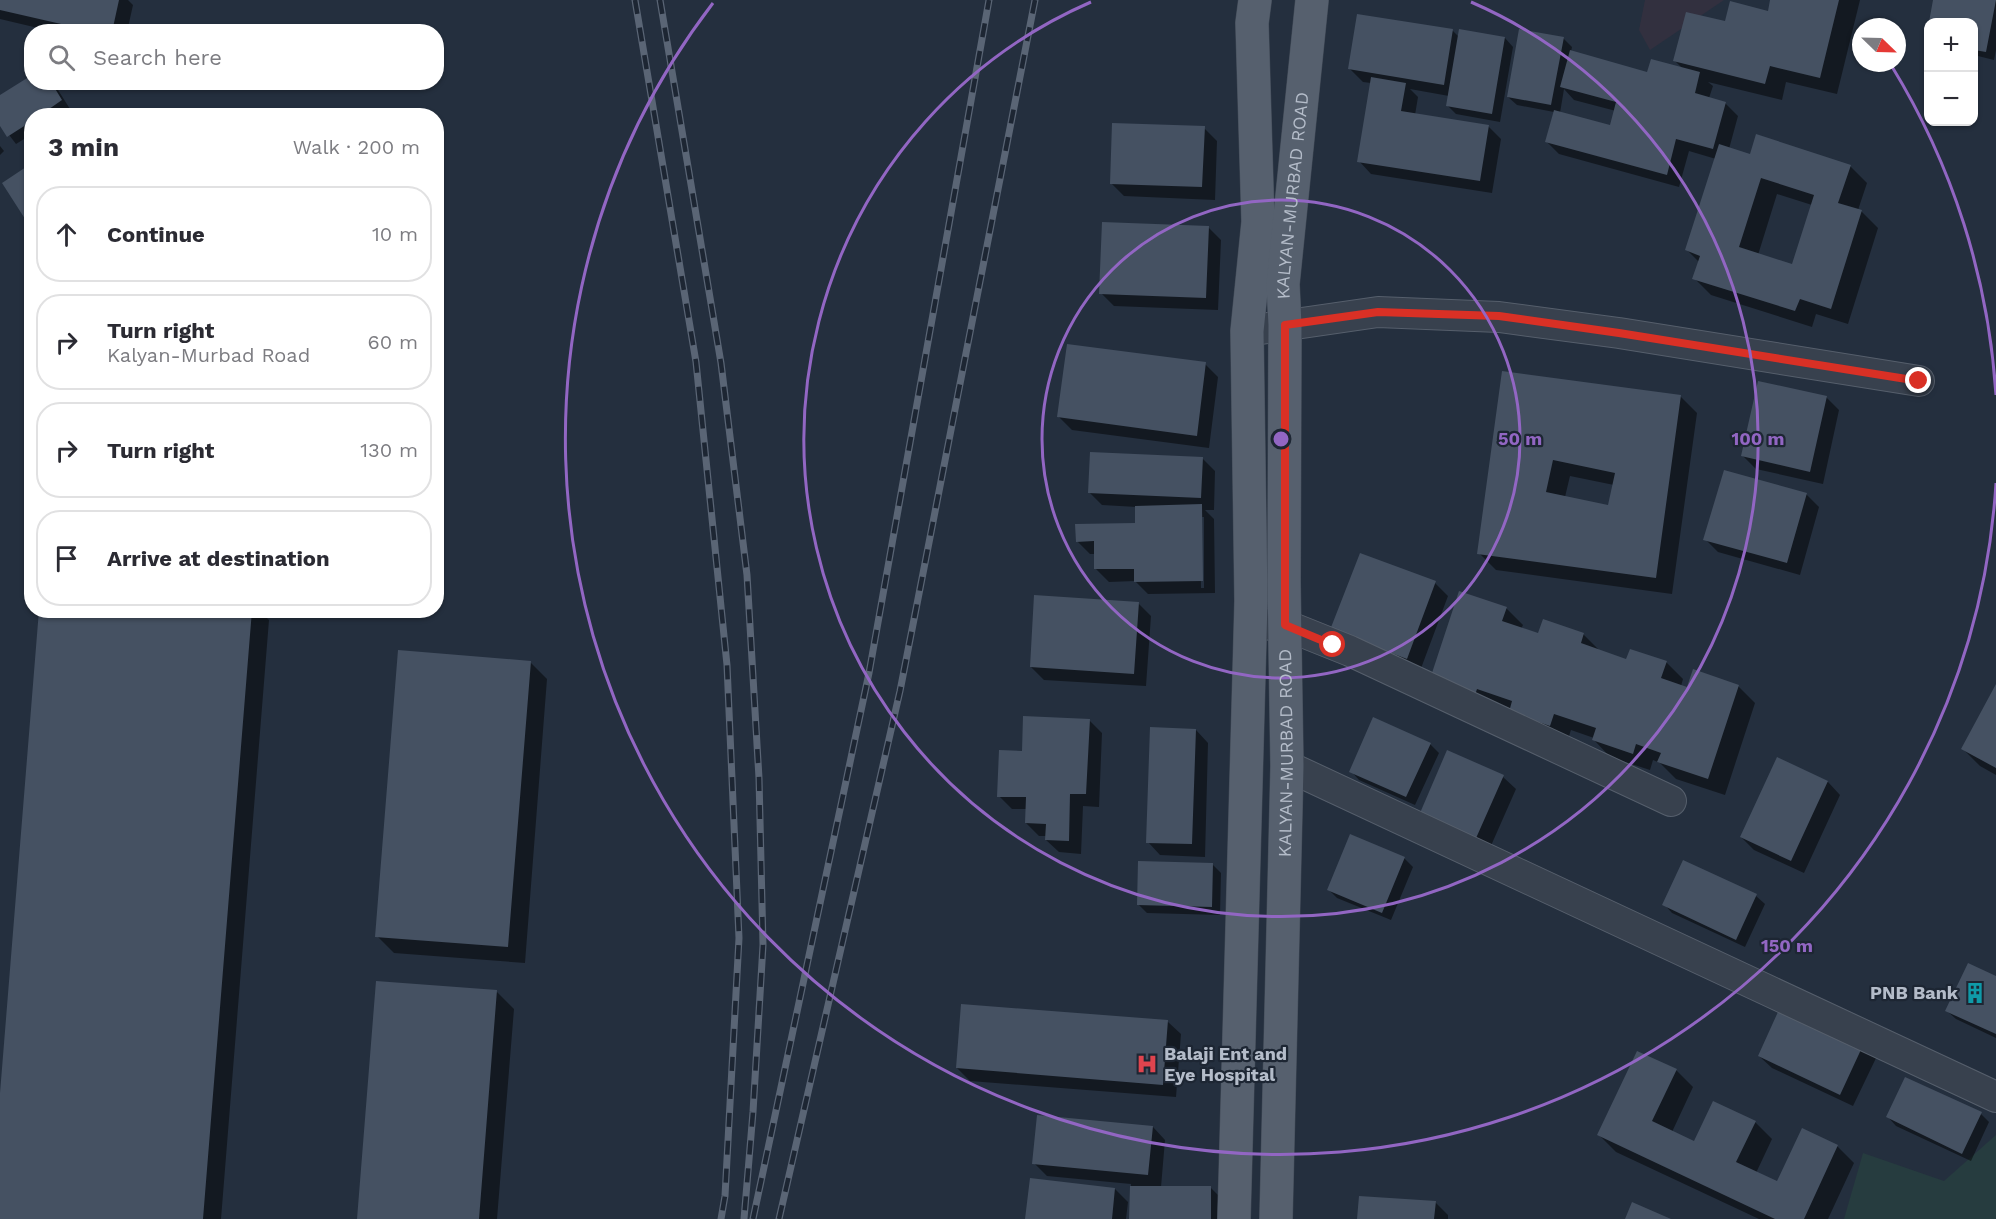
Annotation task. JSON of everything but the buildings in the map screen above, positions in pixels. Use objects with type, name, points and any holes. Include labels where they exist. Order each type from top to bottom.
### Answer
[{"type":"main road","name":"KALYAN-MURBAD ROAD","points":[[1234,1219],[1250,624],[1247,331],[1258,222],[1252,23],[1255,0]]},
{"type":"main road","name":"KALYAN-MURBAD ROAD","points":[[1276,1219],[1287,766],[1283,284],[1312,0]]},
{"type":"street","points":[[1247,331],[1378,312],[1499,316],[1919,381]]},
{"type":"street","points":[[1250,624],[1285,625],[1350,651],[1671,801]]},
{"type":"street","points":[[1287,766],[1996,1097]]},
{"type":"shaded area","points":[[1645,0],[1724,0],[1650,50],[1639,30]]},
{"type":"green space","points":[[1996,1135],[1996,1219],[1844,1219],[1863,1153],[1944,1181]]},
{"type":"railway","points":[[635,0],[696,362],[727,665],[739,938],[725,1196],[721,1219]]},
{"type":"railway","points":[[660,0],[721,363],[747,575],[759,778],[763,945],[744,1219]]},
{"type":"railway","points":[[753,1219],[869,673],[989,0]]},
{"type":"railway","points":[[779,1219],[900,691],[1035,0]]},
{"type":"place","name":"PNB Bank","points":[[1975,993]]},
{"type":"place","name":"Balaji Ent and Eye Hospital","points":[[1147,1064]]},
{"type":"route","points":[[1333,645],[1285,625],[1285,325],[1378,312],[1499,316],[1919,381]]}]
